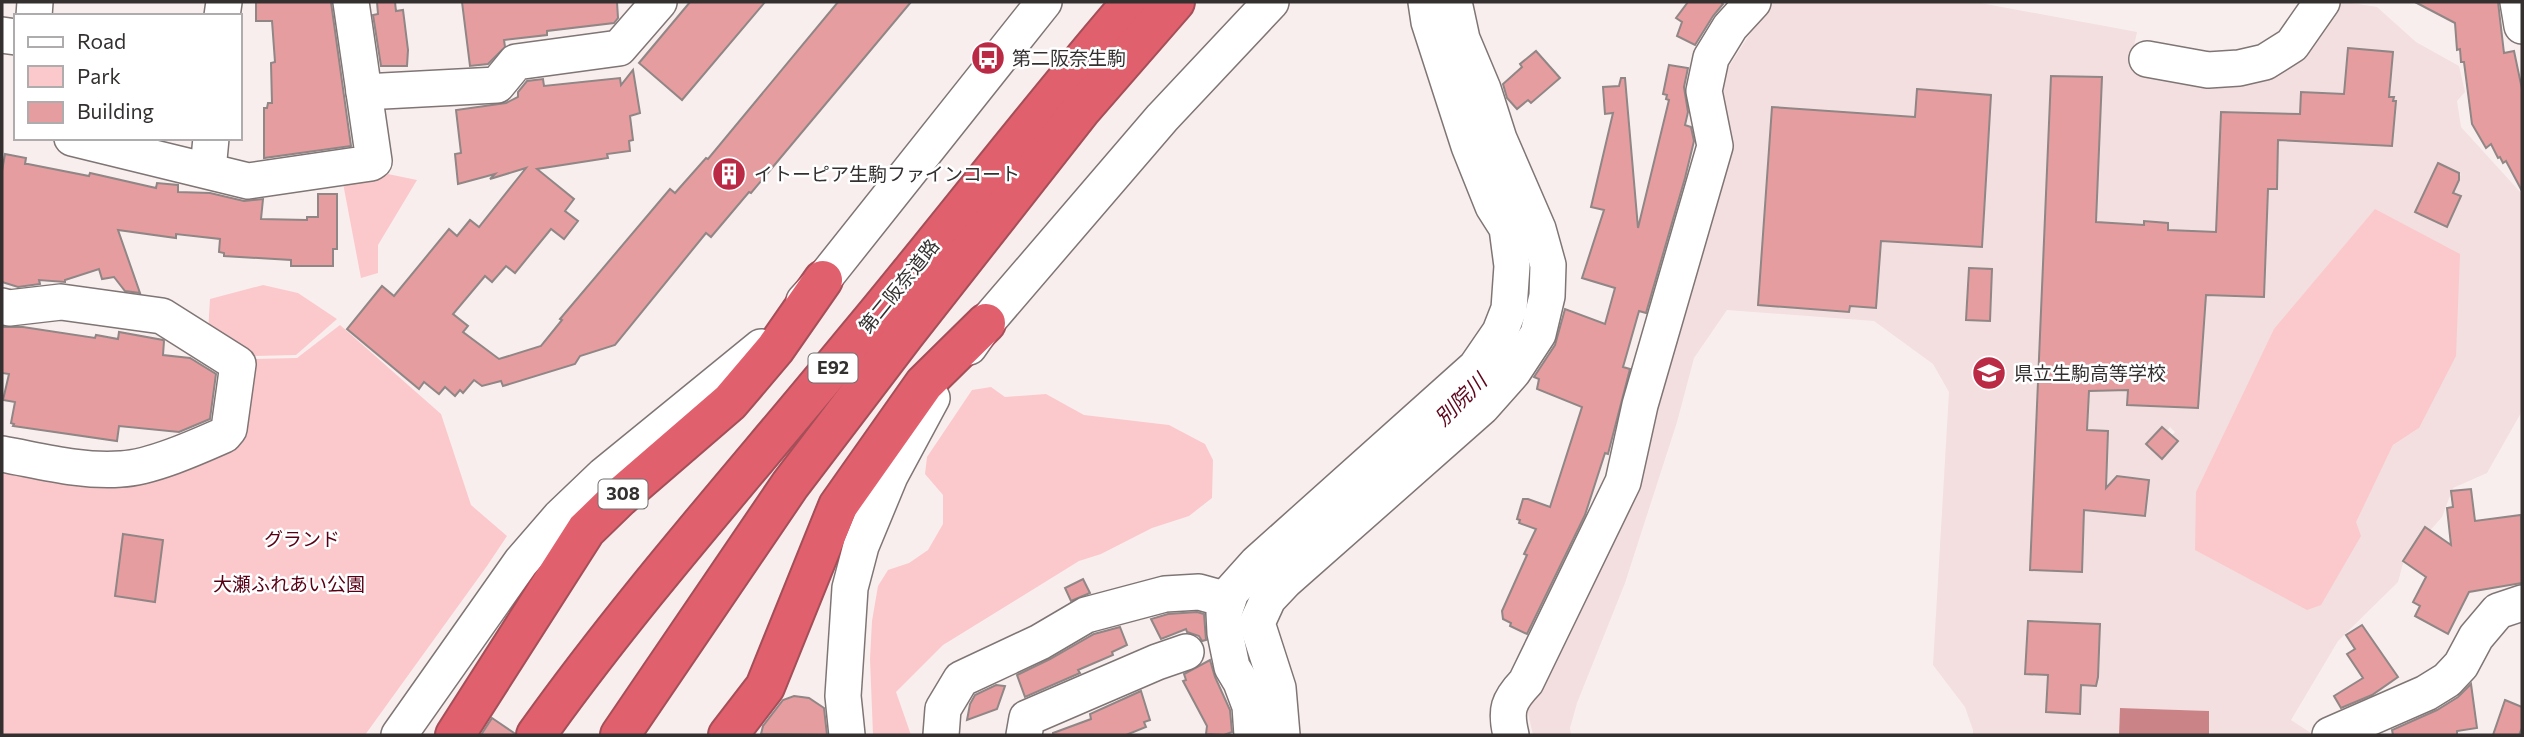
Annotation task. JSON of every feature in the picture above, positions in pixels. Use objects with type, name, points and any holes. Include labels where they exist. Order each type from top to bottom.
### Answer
[{"type":"highway","name":"第二阪奈道路","points":[[536,735],[586,665],[863,331],[1056,89],[1132,2]]},
{"type":"highway","name":"第二阪奈道路","points":[[620,735],[790,485],[1081,110],[1175,2]]},
{"type":"highway","name":"308","points":[[455,735],[586,530],[620,496],[730,402],[775,349],[823,280]]},
{"type":"highway","points":[[728,735],[765,687],[838,506],[924,384],[986,323]]},
{"type":"street","points":[[89,140],[209,154],[248,181],[371,163],[374,161],[351,2]]},
{"type":"street","points":[[364,92],[497,85],[516,62],[619,48],[659,2]]},
{"type":"street","points":[[399,735],[520,562],[560,517],[604,475],[756,353],[823,280],[1044,2]]},
{"type":"street","points":[[847,735],[843,696],[850,588],[861,546],[890,476],[924,408],[986,323],[1162,118],[1270,2]]},
{"type":"street","points":[[1252,735],[1250,706],[1232,667],[1225,633],[1224,613],[1231,592],[1257,563],[1476,367],[1500,332],[1509,309],[1512,266],[1507,228],[1493,206],[1469,146],[1429,22],[1426,2]]},
{"type":"street","points":[[1282,735],[1278,688],[1257,623],[1268,599],[1482,407],[1513,372],[1538,334],[1547,296],[1548,265],[1538,229],[1499,139],[1483,89],[1462,38],[1454,2]]},
{"type":"street","points":[[1511,735],[1507,717],[1512,698],[1526,682],[1623,482],[1640,405],[1715,146],[1704,91],[1711,58],[1730,27],[1753,2]]},
{"type":"street","points":[[2147,59],[2208,70],[2239,68],[2265,62],[2292,45],[2322,2]]},
{"type":"street","points":[[2518,2],[2522,26]]},
{"type":"street","points":[[2,306],[61,302],[162,316],[238,364],[229,429],[224,435],[178,455],[123,470],[80,469],[2,454]]},
{"type":"street","points":[[941,735],[943,709],[961,679],[1031,647],[1086,615],[1165,594],[1199,592],[1228,600]]},
{"type":"street","points":[[2330,735],[2427,693],[2447,680],[2461,665],[2476,637],[2498,611],[2522,603]]},
{"type":"street","points":[[1024,735],[1027,718],[1186,652]]},
{"type":"shaded area","name":"県立生駒高等学校","points":[[1774,2],[1975,2],[2137,32],[2129,68],[2208,80],[2333,2],[2345,2],[2377,7],[2416,42],[2459,66],[2465,92],[2457,101],[2461,127],[2522,194],[2522,411],[2487,473],[2453,488],[2442,517],[2404,560],[2398,582],[2338,641],[2291,720],[2314,735],[2209,735],[2209,711],[2120,708],[2119,735],[1973,735],[1965,707],[1933,665],[1949,392],[1933,364],[1874,321],[1727,310],[1694,358],[1677,422],[1625,583],[1577,703],[1570,728],[1571,735],[1533,735],[1527,709],[1636,487],[1724,104],[1721,79],[1764,12]],"holes":[[[2348,48],[2393,52],[2390,80],[2347,64]],[[2051,75],[2102,78],[2087,430],[2108,431],[2086,463],[2082,572],[2030,570]],[[1917,89],[1991,95],[1982,246]],[[2302,92],[2393,97],[2396,102],[2395,120],[2389,121]],[[1772,107],[1889,115],[1876,307],[1850,306],[1849,312],[1759,305]],[[2221,112],[2271,114],[2264,297],[2214,295]],[[2438,163],[2461,174],[2453,193],[2461,197],[2447,227],[2415,212]],[[2109,223],[2208,232],[2102,276]],[[1969,269],[1992,269],[1990,321],[1966,320]],[[2205,311],[2198,407],[2157,406]],[[2274,329],[2419,428],[2393,445],[2355,522]],[[2119,340],[2139,391],[2118,390]],[[2162,427],[2167,431],[2170,427],[2175,432],[2172,435],[2178,441],[2161,459],[2146,444]],[[2118,477],[2149,480],[2145,516],[2114,513]],[[2028,621],[2100,624],[2098,677],[2095,686],[2081,685],[2080,714],[2048,675],[2025,674]]]},
{"type":"shaded area","points":[[2120,708],[2209,711],[2209,735],[2119,735]]},
{"type":"green space","points":[[383,173],[417,180],[378,245],[378,273],[361,278],[342,178]]},
{"type":"green space","points":[[2375,209],[2460,254],[2456,356],[2419,428],[2393,445],[2356,522],[2361,536],[2321,605],[2307,610],[2195,550],[2196,492],[2274,329]]},
{"type":"green space","points":[[263,285],[298,293],[337,319],[296,355],[248,356],[208,332],[210,299]]},
{"type":"green space","name":"大瀬ふれあい公園","points":[[340,325],[441,414],[471,505],[507,536],[365,735],[2,735],[2,464],[219,450],[249,359],[297,358]]},
{"type":"green space","points":[[991,387],[1005,397],[1046,394],[1084,415],[1169,425],[1205,444],[1213,460],[1212,498],[1189,516],[1152,528],[1101,554],[1079,561],[943,645],[896,692],[911,735],[873,735],[870,659],[872,621],[878,586],[888,570],[909,563],[928,550],[943,524],[943,495],[925,474],[927,457],[972,390]]},
{"type":"building","points":[[256,2],[331,2],[351,146],[264,158],[264,108],[267,108],[268,103],[272,103],[271,63],[275,62],[272,21],[256,21]]},
{"type":"building","points":[[377,2],[395,2],[396,11],[403,10],[408,50],[407,66],[381,66],[373,15],[378,14]]},
{"type":"building","points":[[462,2],[617,2],[618,18],[614,23],[547,31],[547,35],[504,40],[505,47],[488,64],[470,66]]},
{"type":"building","points":[[690,2],[765,2],[682,100],[639,63]]},
{"type":"building","points":[[838,2],[911,2],[751,193],[749,192],[711,237],[706,233],[615,345],[580,356],[575,364],[503,386],[501,381],[482,386],[474,380],[463,393],[460,390],[455,396],[445,387],[439,394],[424,382],[419,389],[347,329],[382,286],[394,296],[449,229],[457,236],[470,220],[479,227],[526,168],[490,179],[495,174],[458,184],[455,154],[461,153],[456,110],[506,103],[518,97],[518,92],[527,81],[543,79],[544,86],[620,78],[621,85],[633,70],[640,113],[630,116],[633,140],[629,141],[630,151],[607,154],[608,158],[537,169],[574,199],[565,211],[578,221],[564,239],[551,229],[515,273],[506,266],[492,282],[485,276],[453,314],[468,326],[463,332],[499,359],[541,346],[562,320],[560,319],[670,189],[675,193],[706,158],[708,159]]},
{"type":"building","points":[[1688,2],[1723,4],[1695,45],[1677,36],[1682,22],[1676,18]]},
{"type":"building","points":[[2415,2],[2498,2],[2504,53],[2514,51],[2522,89],[2522,191],[2506,161],[2503,163],[2500,157],[2498,158],[2491,144],[2486,148],[2472,124],[2464,62],[2461,62],[2460,49],[2457,50],[2455,23]]},
{"type":"building","points":[[2348,48],[2393,52],[2389,97],[2394,97],[2393,101],[2396,101],[2392,146],[2278,140],[2277,189],[2268,189],[2264,297],[2206,295],[2198,408],[2127,405],[2128,390],[2089,391],[2087,430],[2108,431],[2106,488],[2117,476],[2149,480],[2145,516],[2084,510],[2082,572],[2030,570],[2051,76],[2102,77],[2096,222],[2144,225],[2144,221],[2168,223],[2168,230],[2216,232],[2221,112],[2300,114],[2301,92],[2344,94]]},
{"type":"building","points":[[1536,51],[1560,78],[1531,103],[1528,100],[1517,109],[1507,98],[1503,84],[1522,67],[1520,64]]},
{"type":"building","points":[[1669,65],[1688,68],[1684,87],[1688,112],[1685,125],[1691,127],[1694,141],[1685,178],[1646,313],[1639,311],[1623,367],[1630,369],[1608,454],[1605,453],[1585,515],[1527,634],[1510,626],[1511,623],[1503,619],[1502,611],[1536,529],[1519,523],[1520,520],[1517,519],[1523,499],[1550,507],[1582,407],[1537,389],[1539,379],[1534,377],[1555,345],[1565,309],[1605,324],[1615,288],[1582,278],[1604,210],[1591,207],[1613,113],[1605,114],[1603,87],[1619,86],[1621,78],[1625,78],[1638,228],[1669,100],[1666,99],[1667,95],[1663,94]]},
{"type":"building","points":[[1917,89],[1991,95],[1982,247],[1881,241],[1876,308],[1850,306],[1849,312],[1758,305],[1772,107],[1915,117]]},
{"type":"building","points":[[5,154],[26,158],[25,164],[89,176],[90,173],[156,188],[157,183],[178,185],[178,192],[210,193],[244,201],[263,199],[261,219],[307,220],[307,217],[318,217],[318,194],[337,194],[337,249],[333,249],[333,266],[291,266],[291,260],[224,256],[224,253],[219,252],[220,239],[176,234],[176,238],[118,230],[140,293],[125,291],[114,277],[102,279],[99,269],[65,282],[39,280],[40,284],[18,287],[2,282],[2,171]]},
{"type":"building","points":[[2438,163],[2459,173],[2453,193],[2461,196],[2447,227],[2415,212]]},
{"type":"building","points":[[1969,268],[1992,269],[1990,321],[1966,320]]},
{"type":"building","points":[[2,327],[23,327],[118,339],[119,332],[163,340],[163,355],[190,358],[216,374],[210,419],[179,432],[119,426],[117,441],[13,426],[11,423],[15,402],[3,400],[9,374],[2,373]]},
{"type":"building","points":[[2162,427],[2178,441],[2162,459],[2146,444]]},
{"type":"building","points":[[2471,489],[2475,521],[2521,515],[2522,583],[2469,592],[2448,634],[2415,616],[2420,606],[2413,602],[2426,577],[2403,561],[2425,527],[2451,545],[2447,508],[2453,507],[2451,491]]},
{"type":"building","points":[[123,534],[163,540],[155,602],[115,596]]},
{"type":"building","points":[[1083,579],[1090,593],[1071,601],[1065,588]]},
{"type":"building","points":[[1168,614],[1204,614],[1206,640],[1202,641],[1199,636],[1187,632],[1186,629],[1161,639],[1151,619]]},
{"type":"building","points":[[2028,621],[2100,624],[2096,686],[2081,685],[2080,714],[2046,712],[2048,675],[2025,674]]},
{"type":"building","points":[[2362,625],[2398,677],[2372,695],[2341,708],[2334,696],[2363,678],[2347,654],[2355,649],[2346,635]]},
{"type":"building","points":[[1120,627],[1127,645],[1112,652],[1113,655],[1078,670],[1080,673],[1025,697],[1017,675],[1094,634]]},
{"type":"building","points":[[1210,660],[1230,710],[1232,732],[1224,735],[1206,734],[1207,726],[1183,681],[1186,680],[1184,674]]},
{"type":"building","points":[[2471,684],[2477,728],[2457,731],[2457,735],[2393,735],[2392,730],[2437,710],[2458,697]]},
{"type":"building","points":[[996,685],[1005,686],[997,709],[967,720],[975,695]]},
{"type":"building","points":[[1141,691],[1150,720],[1144,722],[1146,727],[1126,735],[1053,735],[1091,719],[1090,714]]},
{"type":"building","points":[[794,696],[809,698],[824,708],[827,735],[761,734],[763,726],[783,700]]},
{"type":"building","points":[[2505,700],[2522,707],[2522,728],[2519,735],[2493,735]]},
{"type":"building","points":[[492,718],[514,733],[515,735],[481,735]]},
{"type":"waterway","name":"別院川","points":[[1486,375],[1513,339],[1522,322],[1526,306],[1527,271],[1518,226]]},
{"type":"place","name":"第二阪奈生駒","points":[[988,58]]},
{"type":"place","name":"イトーピア生駒ファインコート","points":[[729,174]]},
{"type":"place","name":"県立生駒高等学校","points":[[1989,373]]},
{"type":"park label","name":"グランド","points":[[302,539]]}]
